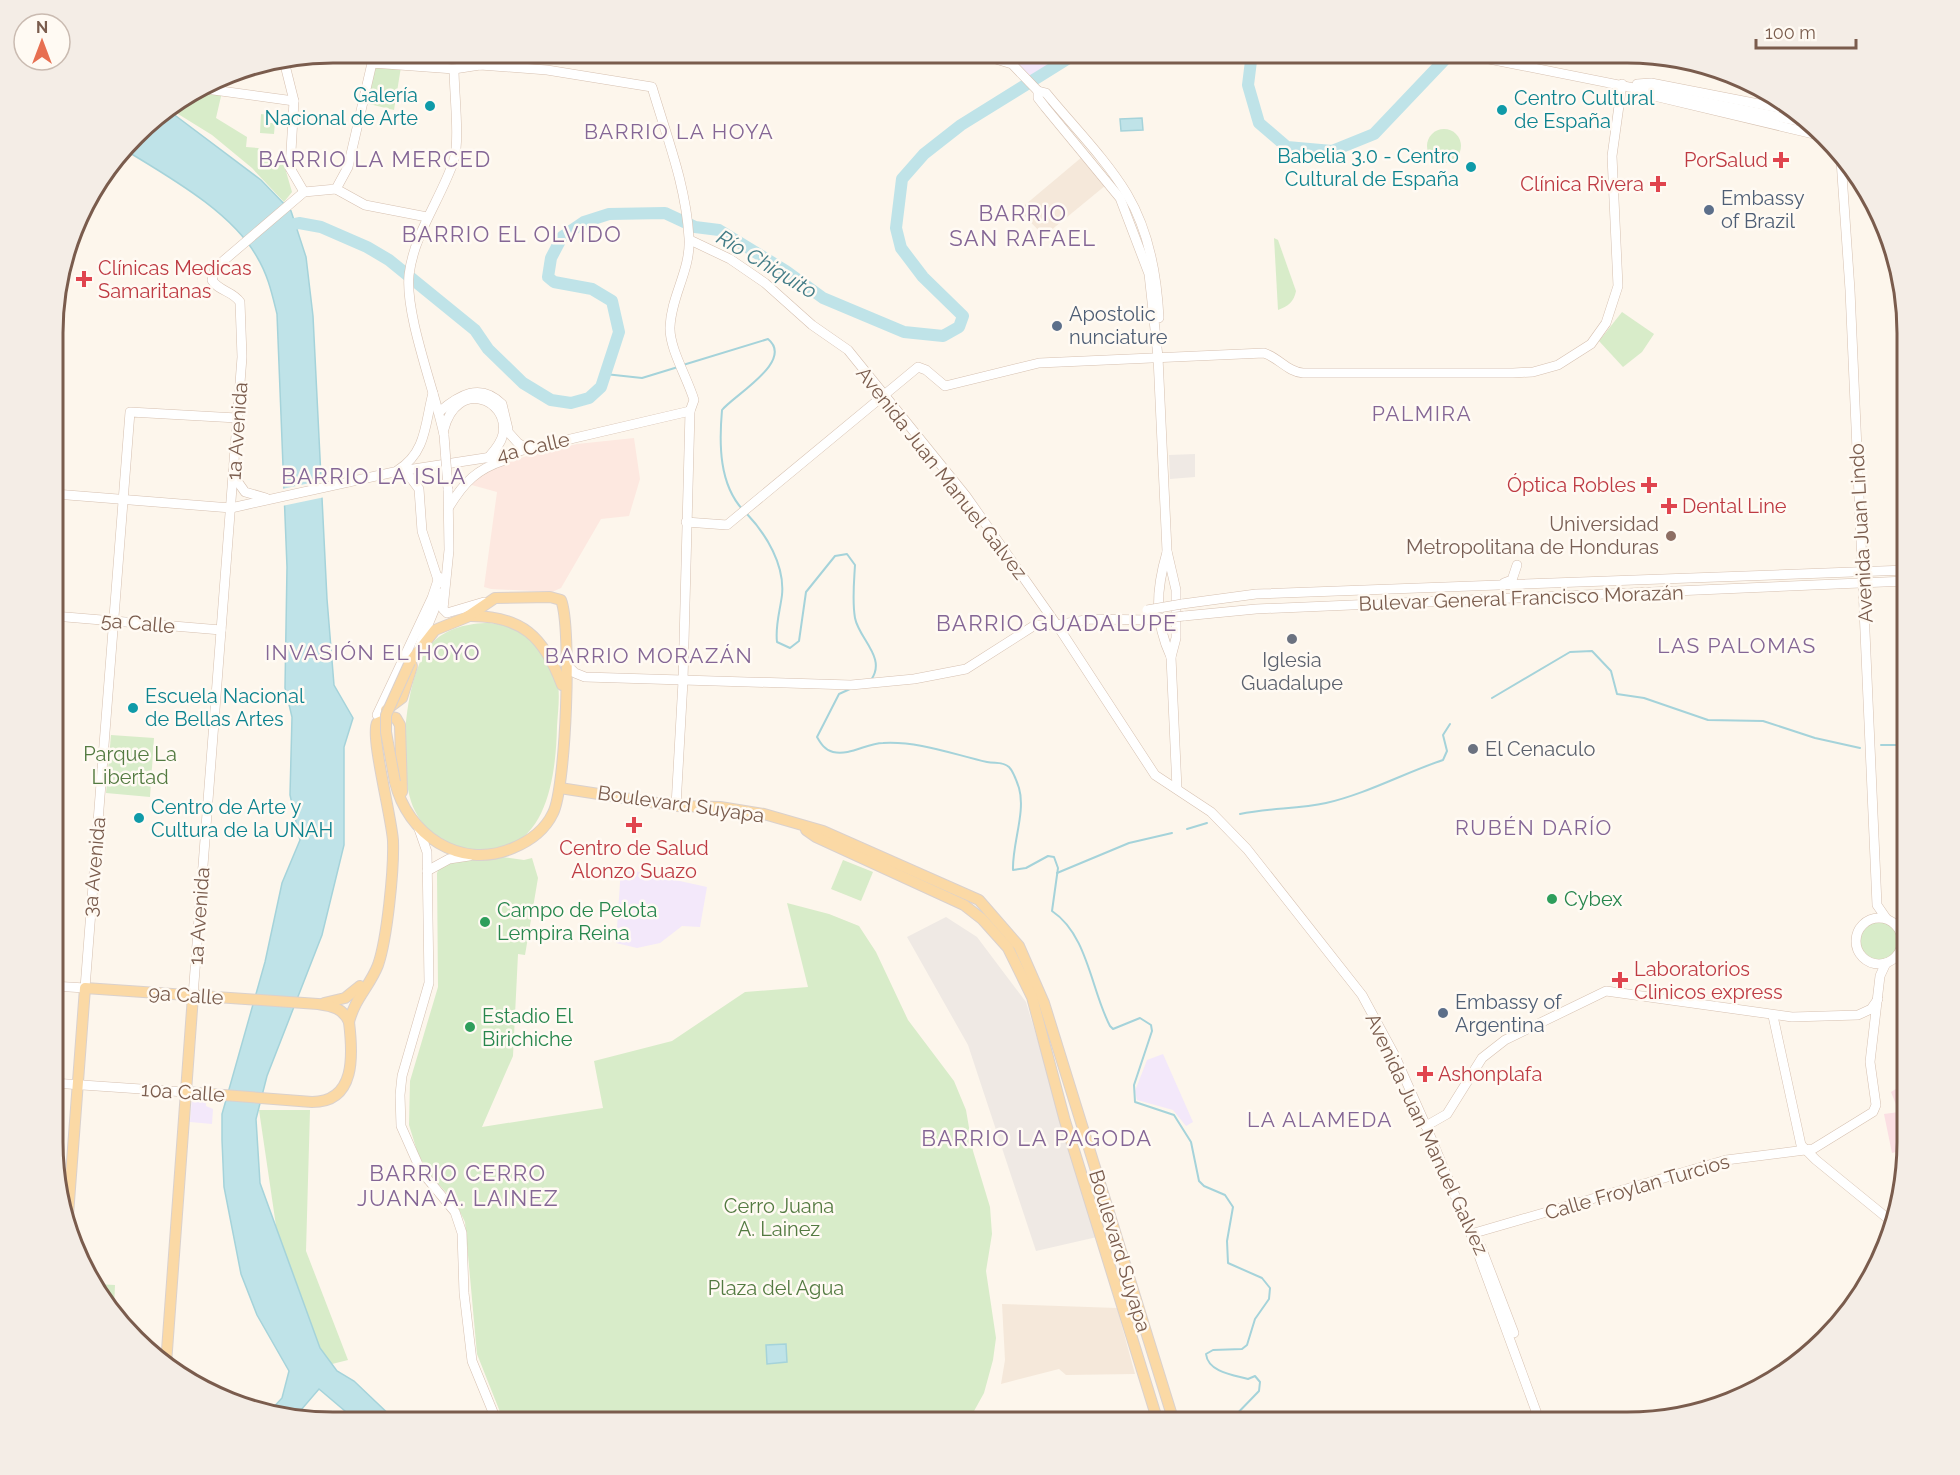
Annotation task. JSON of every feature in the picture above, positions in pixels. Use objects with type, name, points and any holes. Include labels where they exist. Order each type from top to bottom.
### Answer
[{"type":"main road","points":[[550,597],[561,600],[566,627],[566,663],[560,788],[553,814],[540,832],[507,851],[479,855],[446,848],[419,829],[402,804],[395,782],[386,732],[386,715],[410,662],[435,630],[466,616],[495,598],[550,597]]},
{"type":"main road","points":[[466,616],[507,620],[535,636],[552,659],[565,691]]},
{"type":"main road","points":[[314,1004],[333,1002],[354,992],[362,984],[377,953],[388,841],[381,791],[367,735],[368,725],[377,715],[402,698],[418,649]]},
{"type":"main road","points":[[350,1022],[358,997],[377,968],[383,944],[393,842],[386,789],[374,733],[377,723],[391,717],[396,718],[400,725],[402,804]]},
{"type":"main road","name":"Boulevard Suyapa","points":[[560,788],[676,806],[747,810],[823,831],[979,900],[1019,946],[1044,1003],[1171,1412]]},
{"type":"main road","name":"Boulevard Suyapa","points":[[801,826],[816,837],[964,905],[981,919],[1008,948],[1038,1013],[1065,1121],[1155,1412]]},
{"type":"main road","name":"9a Calle","points":[[85,988],[314,1004]]},
{"type":"main road","name":"3a Avenida","points":[[69,1200],[85,988]]},
{"type":"main road","name":"1a Avenida","points":[[167,1354],[193,996]]},
{"type":"main road","points":[[314,1004],[335,1006],[350,1022]]},
{"type":"main road","name":"10a Calle","points":[[185,1092],[312,1102],[331,1100],[345,1088],[348,1081],[350,1022]]},
{"type":"street","points":[[336,189],[348,167],[372,63],[454,69],[480,65],[547,70],[652,87],[677,164],[687,212],[689,239],[686,269],[671,317],[671,341],[688,379],[694,400],[690,411],[683,681],[676,806]]},
{"type":"street","points":[[1009,63],[1022,72],[1037,90],[1038,98],[1120,198],[1149,274],[1158,357],[1167,551],[1176,591],[1176,638],[1171,657],[1177,789]]},
{"type":"street","points":[[1511,63],[1791,119]]},
{"type":"street","points":[[286,67],[294,101],[290,168],[304,192],[336,189],[365,205],[427,217]]},
{"type":"street","points":[[377,715],[432,598],[450,550],[444,434],[409,298],[409,276],[417,243],[427,217],[441,194],[455,157],[454,69]]},
{"type":"street","points":[[1624,84],[1652,83],[1776,107]]},
{"type":"street","points":[[1624,84],[1650,95],[1686,105],[1808,133]]},
{"type":"street","points":[[686,522],[727,525],[918,367],[926,370],[945,386],[1039,363],[1264,352],[1279,359],[1295,372],[1533,372],[1558,365],[1591,344],[1602,330],[1618,286],[1612,156],[1624,84]]},
{"type":"street","points":[[215,90],[294,101]]},
{"type":"street","name":"Avenida Juan Lindo","points":[[1842,170],[1849,260],[1877,905],[1870,919]]},
{"type":"street","name":"1a Avenida","points":[[193,996],[234,478],[242,307],[236,296],[215,286],[212,280],[218,266],[304,192]]},
{"type":"street","name":"Avenida Juan Manuel Galvez","points":[[689,239],[730,259],[765,283],[812,325],[848,350],[966,496],[1057,625],[1155,775],[1211,812],[1246,849],[1362,995],[1395,1056],[1471,1234],[1481,1247],[1542,1412]]},
{"type":"street","points":[[394,472],[407,464],[419,451],[434,391]]},
{"type":"street","points":[[439,412],[463,393],[483,392],[502,404],[508,433],[518,443],[528,448]]},
{"type":"street","points":[[444,434],[447,416],[459,402],[473,398],[485,401],[500,416],[503,426],[500,443],[488,458]]},
{"type":"street","name":"4a Calle","points":[[63,495],[231,508],[394,472],[498,456],[690,411]]},
{"type":"street","name":"3a Avenida","points":[[85,988],[130,412],[237,418]]},
{"type":"street","points":[[449,507],[468,479],[485,467],[603,431]]},
{"type":"street","points":[[498,456],[508,433]]},
{"type":"street","points":[[394,472],[410,477],[418,486],[422,531],[440,577],[443,606],[447,613],[495,598]]},
{"type":"street","points":[[234,478],[248,494],[274,499]]},
{"type":"street","points":[[1167,551],[1158,591],[1159,627],[1171,657]]},
{"type":"street","points":[[1862,560],[1869,568],[1876,570]]},
{"type":"street","points":[[1502,584],[1512,580],[1517,565]]},
{"type":"street","name":"Bulevar General Francisco Morazán","points":[[1134,617],[1147,609],[1256,594],[1897,570]]},
{"type":"street","points":[[418,649],[441,594],[440,577]]},
{"type":"street","name":"Bulevar General Francisco Morazán","points":[[585,677],[850,685],[966,669],[1035,625],[1057,625],[1084,619],[1134,617],[1149,620],[1256,609],[1897,581]]},
{"type":"street","points":[[1864,598],[1870,585],[1877,582]]},
{"type":"street","points":[[1848,583],[1856,586],[1864,598]]},
{"type":"street","name":"5a Calle","points":[[63,617],[221,630]]},
{"type":"street","points":[[566,663],[575,673],[585,677]]},
{"type":"street","points":[[565,691],[572,683],[585,677]]},
{"type":"street","points":[[419,829],[428,852],[429,983],[402,1076],[400,1095],[402,1126],[421,1171],[455,1212],[462,1233],[464,1293],[472,1361],[493,1412]]},
{"type":"street","points":[[428,872],[449,859],[479,855]]},
{"type":"street","points":[[1877,905],[1897,931]]},
{"type":"street","points":[[1886,918],[1870,919],[1860,927],[1856,945],[1864,959],[1874,963],[1886,963],[1897,956]]},
{"type":"street","points":[[1874,963],[1880,976]]},
{"type":"street","points":[[1806,1151],[1826,1143],[1875,1110],[1870,1062],[1880,976],[1886,963]]},
{"type":"street","name":"9a Calle","points":[[63,987],[85,988]]},
{"type":"street","points":[[1426,1126],[1447,1114],[1482,1058],[1490,1050],[1505,1040],[1606,991],[1773,1016],[1858,1015],[1869,1017],[1875,1030]]},
{"type":"street","points":[[1858,1015],[1871,1009],[1878,999]]},
{"type":"street","points":[[1773,1016],[1799,1140],[1806,1151],[1886,1217]]},
{"type":"street","name":"10a Calle","points":[[63,1083],[185,1092]]},
{"type":"street","points":[[1826,1143],[1821,1153],[1827,1168]]},
{"type":"street","name":"Calle Froylan Turcios","points":[[1471,1234],[1726,1160],[1806,1151]]},
{"type":"street","points":[[1471,1234],[1536,1412]]},
{"type":"shaded area","points":[[1016,63],[1052,63],[1032,77]]},
{"type":"shaded area","points":[[1082,157],[1106,185],[1044,236],[1019,210]]},
{"type":"shaded area","points":[[634,438],[640,479],[629,516],[601,519],[561,588],[552,592],[484,587],[497,492],[468,484],[482,471],[533,454],[577,444]]},
{"type":"shaded area","points":[[1195,454],[1195,477],[1170,479],[1169,455]]},
{"type":"shaded area","points":[[621,868],[707,887],[700,927],[682,926],[660,943],[637,948],[616,943]]},
{"type":"shaded area","points":[[946,917],[977,937],[1026,1002],[1097,1237],[1036,1251],[968,1045],[907,937]]},
{"type":"shaded area","points":[[1163,1054],[1193,1122],[1186,1126],[1173,1110],[1137,1100],[1135,1091],[1147,1060]]},
{"type":"shaded area","points":[[1897,1088],[1897,1107],[1891,1092]]},
{"type":"shaded area","points":[[192,1098],[206,1100],[206,1106],[213,1109],[212,1124],[190,1122]]},
{"type":"shaded area","points":[[1897,1112],[1896,1152],[1892,1153],[1884,1114]]},
{"type":"shaded area","points":[[1002,1304],[1117,1308],[1135,1374],[1066,1375],[1059,1369],[1001,1384],[1005,1360]]},
{"type":"green space","points":[[374,65],[401,67],[394,110],[365,103]]},
{"type":"green space","points":[[213,91],[222,92],[216,118],[247,137],[246,147],[258,148],[272,161],[283,161],[292,192],[284,202],[252,168],[212,135],[177,113]]},
{"type":"green space","points":[[261,114],[269,115],[268,123],[275,123],[274,134],[260,133]]},
{"type":"green space","points":[[1444,129],[1456,134],[1461,146],[1456,158],[1444,163],[1432,158],[1427,146],[1432,134]]},
{"type":"green space","points":[[1274,238],[1278,240],[1296,291],[1290,303],[1278,310]]},
{"type":"green space","points":[[1622,312],[1654,334],[1642,352],[1623,367],[1599,341]]},
{"type":"green space","points":[[489,623],[506,625],[528,634],[552,666],[558,687],[556,746],[550,789],[533,827],[519,841],[500,849],[477,850],[467,849],[441,839],[426,827],[415,811],[409,794],[406,774],[406,725],[414,678],[431,644],[444,634],[458,628]]},
{"type":"green space","name":"Parque La Libertad","points":[[111,735],[154,738],[150,797],[106,793]]},
{"type":"green space","name":"Cerro Juana A. Lainez","points":[[502,857],[524,860],[532,858],[538,878],[525,955],[518,954],[513,1056],[482,1127],[603,1108],[594,1061],[672,1041],[745,992],[808,987],[787,903],[829,914],[859,926],[876,952],[908,1020],[954,1081],[966,1110],[973,1151],[990,1207],[992,1234],[986,1271],[996,1338],[984,1393],[974,1412],[500,1412],[477,1354],[465,1222],[455,1202],[430,1175],[418,1154],[409,1125],[410,1081],[438,987],[437,873],[440,865],[465,859]]},
{"type":"green space","points":[[843,860],[873,872],[861,901],[831,889]]},
{"type":"green space","points":[[1879,922],[1886,924],[1896,934],[1896,948],[1886,958],[1879,960],[1872,958],[1862,948],[1860,941],[1862,934],[1872,924]]},
{"type":"green space","points":[[259,1110],[310,1110],[306,1251],[348,1360],[324,1366],[280,1253]]},
{"type":"green space","points":[[103,1284],[115,1285],[114,1300]]},
{"type":"water","points":[[174,115],[261,180],[291,211],[306,257],[313,316],[327,599],[334,685],[353,718],[344,747],[344,845],[322,935],[267,1076],[256,1119],[260,1183],[320,1348],[337,1371],[354,1381],[387,1412],[346,1412],[319,1389],[301,1410],[275,1406],[282,1398],[289,1371],[257,1315],[241,1274],[224,1187],[222,1114],[265,962],[282,883],[300,840],[290,795],[292,717],[285,688],[287,567],[277,314],[261,264],[246,241],[216,210],[131,154]]},
{"type":"water","points":[[1142,118],[1143,130],[1121,131],[1120,119]]},
{"type":"water","points":[[786,1344],[787,1362],[767,1364],[766,1345]]},
{"type":"pier","points":[[324,480],[325,497],[282,506],[282,489]]},
{"type":"waterway","name":"Río Chiquito","points":[[280,227],[299,223],[321,227],[367,247],[389,260],[475,330],[488,349],[523,383],[551,400],[571,403],[589,398],[601,387],[619,332],[612,301],[592,289],[554,282],[548,277],[551,258],[562,237],[584,222],[609,214],[665,213],[695,227],[719,230],[786,271],[823,298],[904,332],[943,336],[959,327],[963,316],[923,277],[901,248],[896,228],[902,179],[924,154],[961,125],[1061,63]]},
{"type":"waterway","name":"Río Chiquito","points":[[1251,63],[1248,85],[1259,123],[1287,147],[1332,151],[1374,134],[1441,63]]},
{"type":"waterway","points":[[683,365],[768,339],[774,348],[774,357],[760,377],[722,410],[722,463],[729,488],[743,510]]},
{"type":"waterway","points":[[605,374],[642,378],[678,367]]},
{"type":"waterway","points":[[747,514],[761,531],[777,561],[782,584],[777,642],[790,648],[799,641],[806,592],[835,556],[847,554],[855,565],[853,599],[857,626],[876,664],[871,680]]},
{"type":"waterway","points":[[1492,698],[1570,652],[1592,651],[1611,671],[1617,694],[1644,698],[1708,720],[1763,721],[1815,738],[1860,748]]},
{"type":"waterway","points":[[850,689],[839,694],[817,737],[830,751],[846,752],[883,743],[910,744],[987,762],[1001,763],[1009,767],[1021,797],[1013,870],[1026,868],[1048,856],[1054,857],[1058,868],[1052,911],[1074,934],[1110,1026],[1113,1029],[1140,1018],[1151,1025],[1152,1031],[1134,1085],[1135,1102],[1174,1115],[1191,1142],[1199,1181],[1204,1186],[1225,1195],[1233,1207],[1227,1241],[1228,1263],[1262,1278],[1270,1288],[1269,1299],[1255,1319],[1247,1345],[1242,1349],[1213,1350],[1206,1354],[1211,1365],[1216,1369],[1248,1379],[1255,1376],[1260,1382],[1259,1391],[1239,1412]]},
{"type":"waterway","points":[[1240,814],[1326,803],[1370,789],[1443,760],[1447,751],[1443,735],[1450,724]]},
{"type":"waterway","points":[[1881,745],[1897,745]]},
{"type":"waterway","points":[[1187,829],[1207,823]]},
{"type":"waterway","points":[[1057,873],[1129,843],[1172,833]]},
{"type":"place","name":"Galería Nacional de Arte","points":[[430,106]]},
{"type":"place","name":"Centro Cultural de España","points":[[1502,110]]},
{"type":"place","name":"PorSalud","points":[[1781,160]]},
{"type":"place","name":"Babelia 3.0 - Centro Cultural de España","points":[[1471,167]]},
{"type":"place","name":"Clínica Rivera","points":[[1658,184]]},
{"type":"place","name":"Embassy of Brazil","points":[[1709,210]]},
{"type":"place","name":"Clínicas Medicas Samaritanas","points":[[84,279]]},
{"type":"place","name":"Apostolic nunciature","points":[[1057,326]]},
{"type":"place","name":"Óptica Robles","points":[[1649,485]]},
{"type":"place","name":"Dental Line","points":[[1669,506]]},
{"type":"place","name":"Universidad Metropolitana de Honduras","points":[[1671,536]]},
{"type":"place","name":"Iglesia Guadalupe","points":[[1292,639]]},
{"type":"place","name":"Escuela Nacional de Bellas Artes","points":[[133,708]]},
{"type":"place","name":"El Cenaculo","points":[[1473,749]]},
{"type":"place","name":"Centro de Arte y Cultura de la UNAH","points":[[139,818]]},
{"type":"place","name":"Centro de Salud Alonzo Suazo","points":[[634,825]]},
{"type":"place","name":"Cybex","points":[[1552,899]]},
{"type":"place","name":"Campo de Pelota Lempira Reina","points":[[485,922]]},
{"type":"place","name":"Laboratorios Clinicos express","points":[[1620,980]]},
{"type":"place","name":"Embassy of Argentina","points":[[1443,1013]]},
{"type":"place","name":"Estadio El Birichiche","points":[[470,1027]]},
{"type":"place","name":"Ashonplafa","points":[[1425,1074]]},
{"type":"district","name":"BARRIO LA HOYA","points":[[679,131]]},
{"type":"district","name":"BARRIO LA MERCED","points":[[375,159]]},
{"type":"district","name":"BARRIO SAN RAFAEL","points":[[1023,226]]},
{"type":"district","name":"BARRIO EL OLVIDO","points":[[512,234]]},
{"type":"district","name":"PALMIRA","points":[[1422,413]]},
{"type":"district","name":"BARRIO LA ISLA","points":[[374,476]]},
{"type":"district","name":"BARRIO GUADALUPE","points":[[1057,623]]},
{"type":"district","name":"LAS PALOMAS","points":[[1737,645]]},
{"type":"district","name":"INVASIÓN EL HOYO","points":[[373,652]]},
{"type":"district","name":"BARRIO MORAZÁN","points":[[649,655]]},
{"type":"district","name":"RUBÉN DARÍO","points":[[1534,827]]},
{"type":"district","name":"LA ALAMEDA","points":[[1320,1119]]},
{"type":"district","name":"BARRIO LA PAGODA","points":[[1037,1138]]},
{"type":"district","name":"BARRIO CERRO JUANA A. LAINEZ","points":[[458,1186]]},
{"type":"park label","name":"Plaza del Agua","points":[[776,1288]]}]
